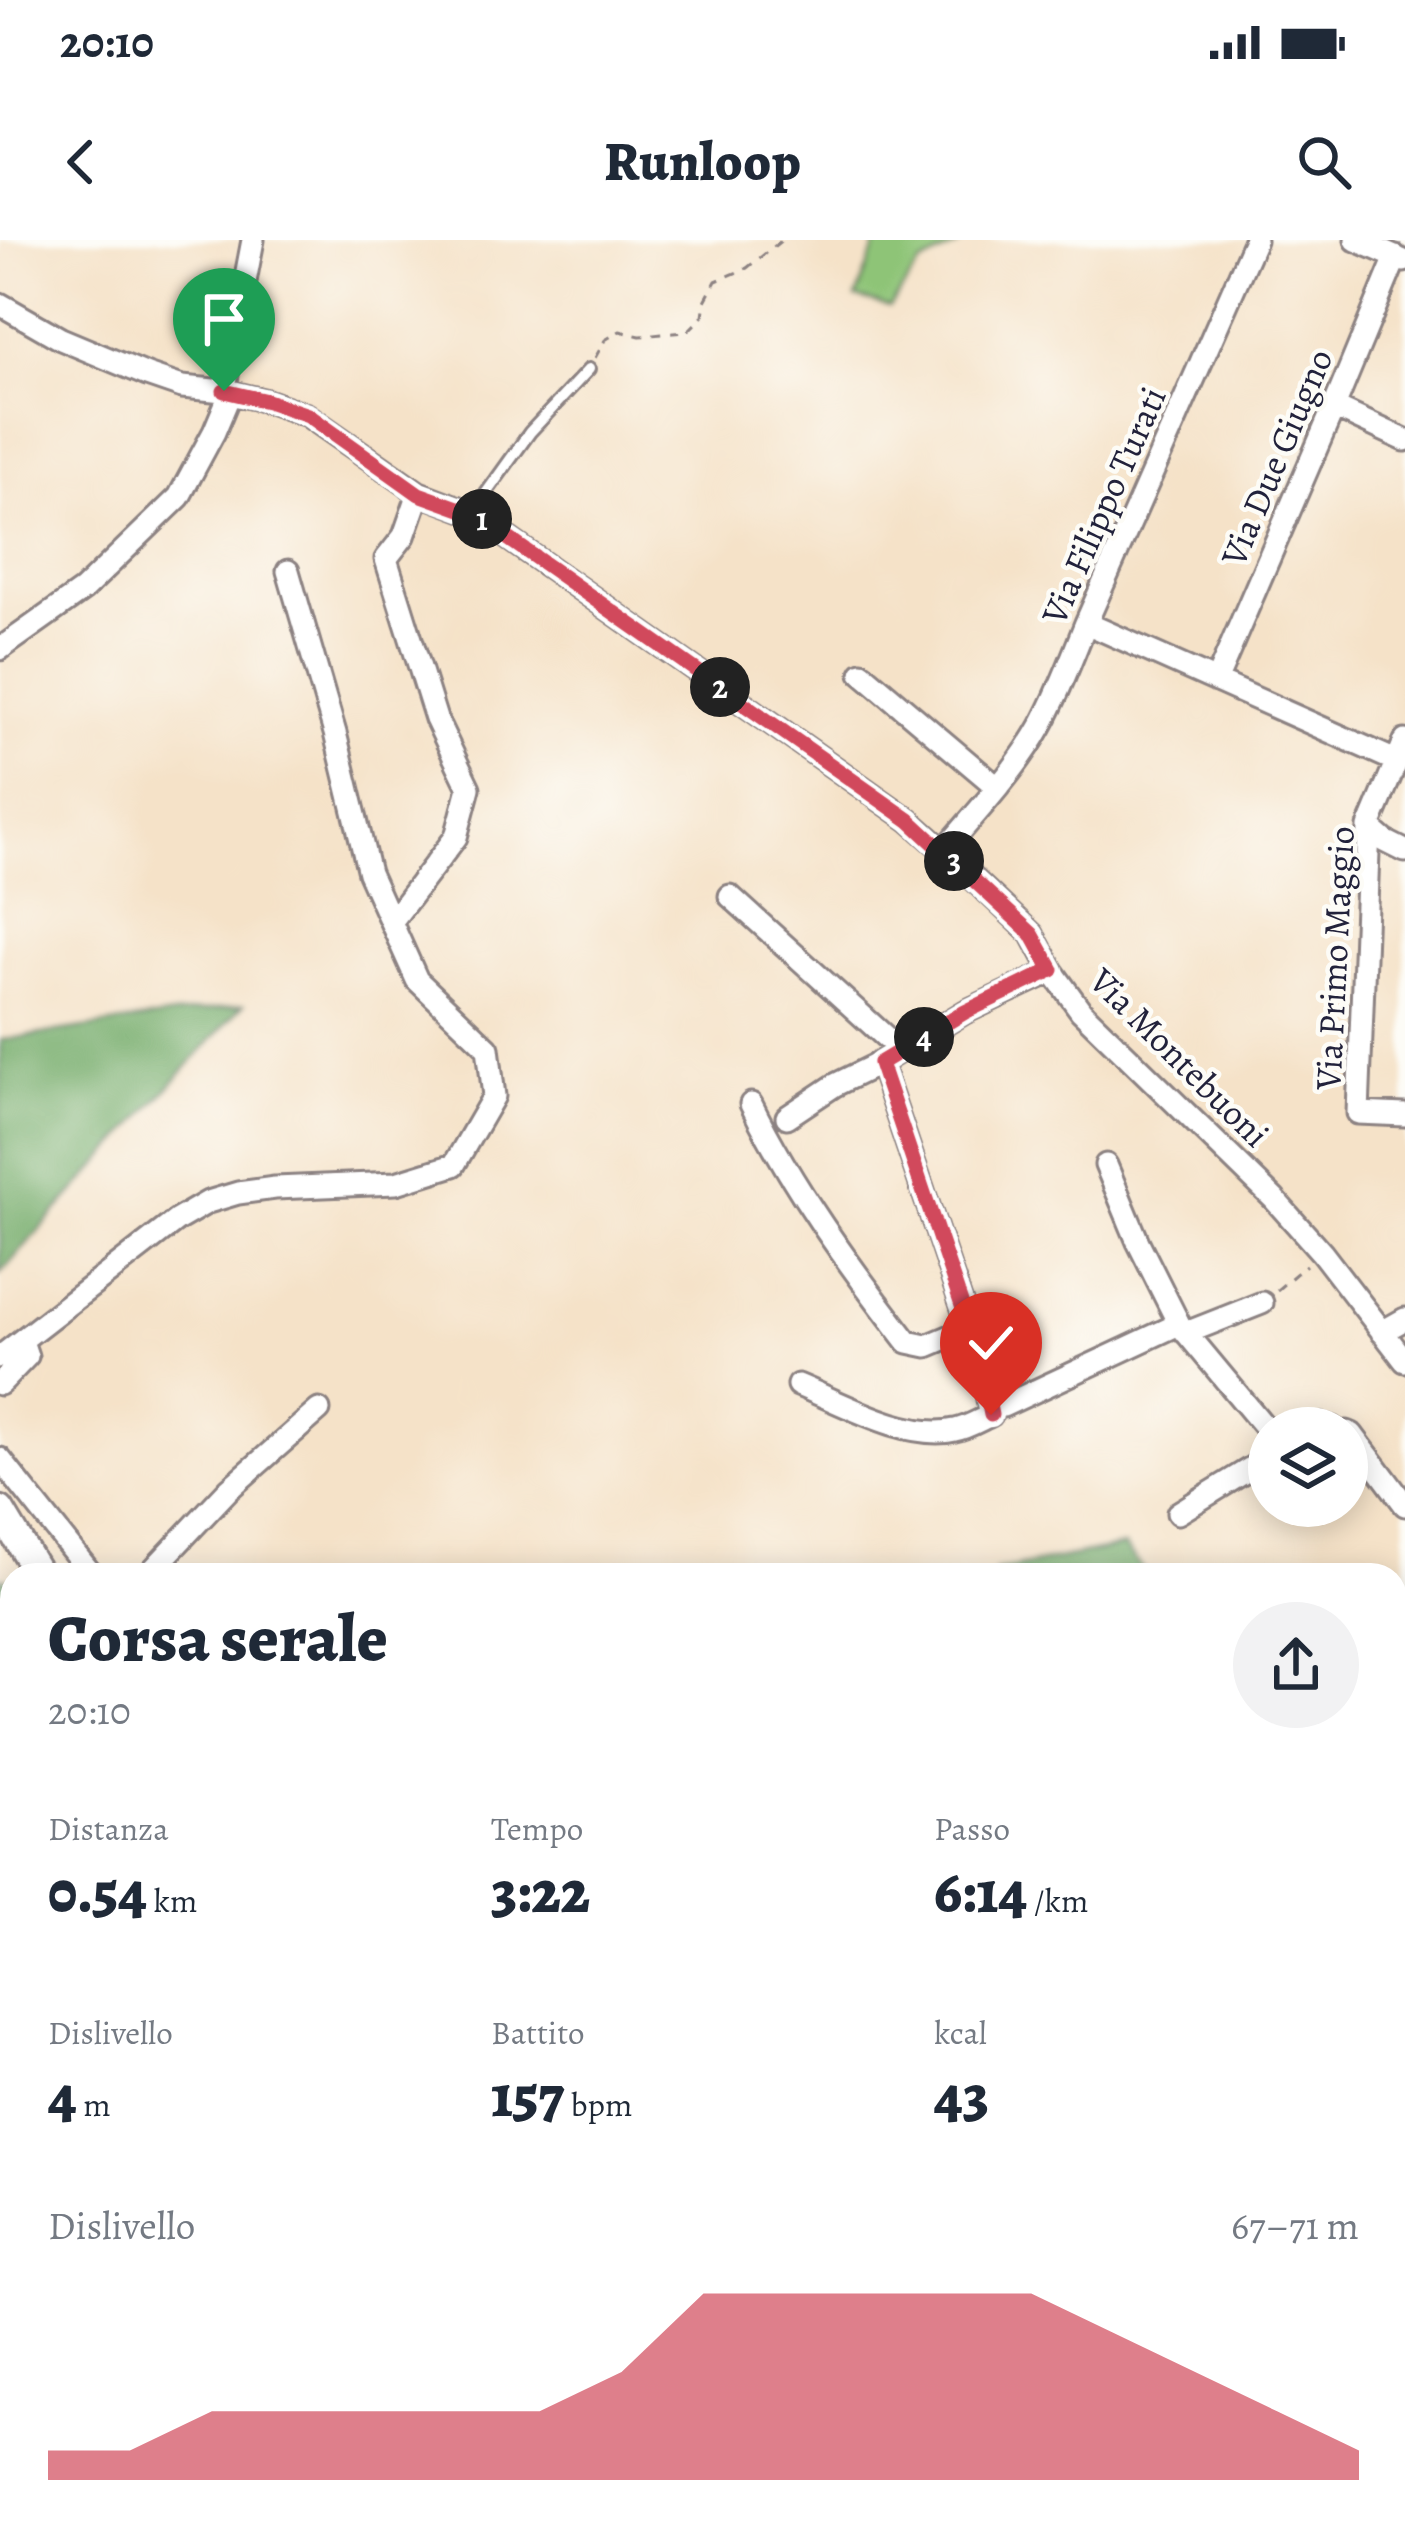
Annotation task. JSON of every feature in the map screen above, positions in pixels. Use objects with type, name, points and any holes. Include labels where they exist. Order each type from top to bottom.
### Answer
[{"type":"main road","points":[[0,1510],[32,1563]]},
{"type":"street","points":[[0,649],[83,590],[179,497],[214,432],[227,392],[253,240]]},
{"type":"street","name":"Via Filippo Turati","points":[[944,851],[1040,727],[1255,240]]},
{"type":"street","points":[[1356,240],[1400,259]]},
{"type":"street","name":"Via Due Giugno","points":[[1216,681],[1400,259]]},
{"type":"street","name":"Via Montebuoni","points":[[0,304],[61,339],[182,387],[227,392],[308,415],[419,494],[472,513],[909,820],[1032,934],[1081,1011],[1274,1199],[1405,1361]]},
{"type":"street","points":[[1334,407],[1405,440]]},
{"type":"street","points":[[391,922],[456,837],[469,788],[436,718],[386,559],[404,536],[419,494]]},
{"type":"street","points":[[0,1357],[177,1220],[208,1202],[238,1192],[275,1188],[396,1183],[454,1165],[494,1096],[488,1048],[417,980],[369,873],[288,572]]},
{"type":"street","points":[[1086,623],[1216,681],[1401,751]]},
{"type":"street","points":[[862,673],[997,787]]},
{"type":"street","name":"Via Primo Maggio","points":[[1401,751],[1369,827],[1358,1114],[1405,1114]]},
{"type":"street","points":[[1369,827],[1405,851]]},
{"type":"street","points":[[730,896],[901,1051]]},
{"type":"street","points":[[787,1117],[965,1012],[1052,970]]},
{"type":"street","points":[[798,1385],[923,1432],[957,1430],[991,1415],[980,1359],[880,1063]]},
{"type":"street","points":[[751,1104],[771,1145],[908,1342],[927,1346],[970,1328]]},
{"type":"street","points":[[1106,1165],[1182,1328],[1248,1407]]},
{"type":"street","points":[[1003,1406],[1182,1328],[1262,1304]]},
{"type":"street","points":[[1382,1332],[1405,1319]]},
{"type":"street","points":[[0,1384],[27,1356],[22,1340]]},
{"type":"street","points":[[160,1563],[230,1490],[319,1410]]},
{"type":"street","points":[[1368,1455],[1405,1505]]},
{"type":"street","points":[[0,1459],[83,1563]]},
{"type":"street","points":[[1178,1514],[1248,1470]]},
{"type":"street","points":[[24,1549],[52,1524]]},
{"type":"lane","points":[[472,513],[530,432],[589,369]]},
{"type":"path","points":[[589,369],[605,340],[620,331],[640,336],[687,332],[703,316],[716,281],[747,268],[782,240]]},
{"type":"path","points":[[1262,1304],[1322,1253]]},
{"type":"green space","points":[[878,240],[956,240],[959,245],[920,265],[890,307],[856,298]]},
{"type":"green space","points":[[243,1005],[0,1274],[0,1040]]},
{"type":"green space","points":[[1124,1546],[1138,1563],[1037,1563]]},
{"type":"route","points":[[224,391],[308,415],[419,494],[472,513],[909,820],[1032,934],[1052,970],[965,1012],[880,1063],[980,1359],[991,1415]]}]
